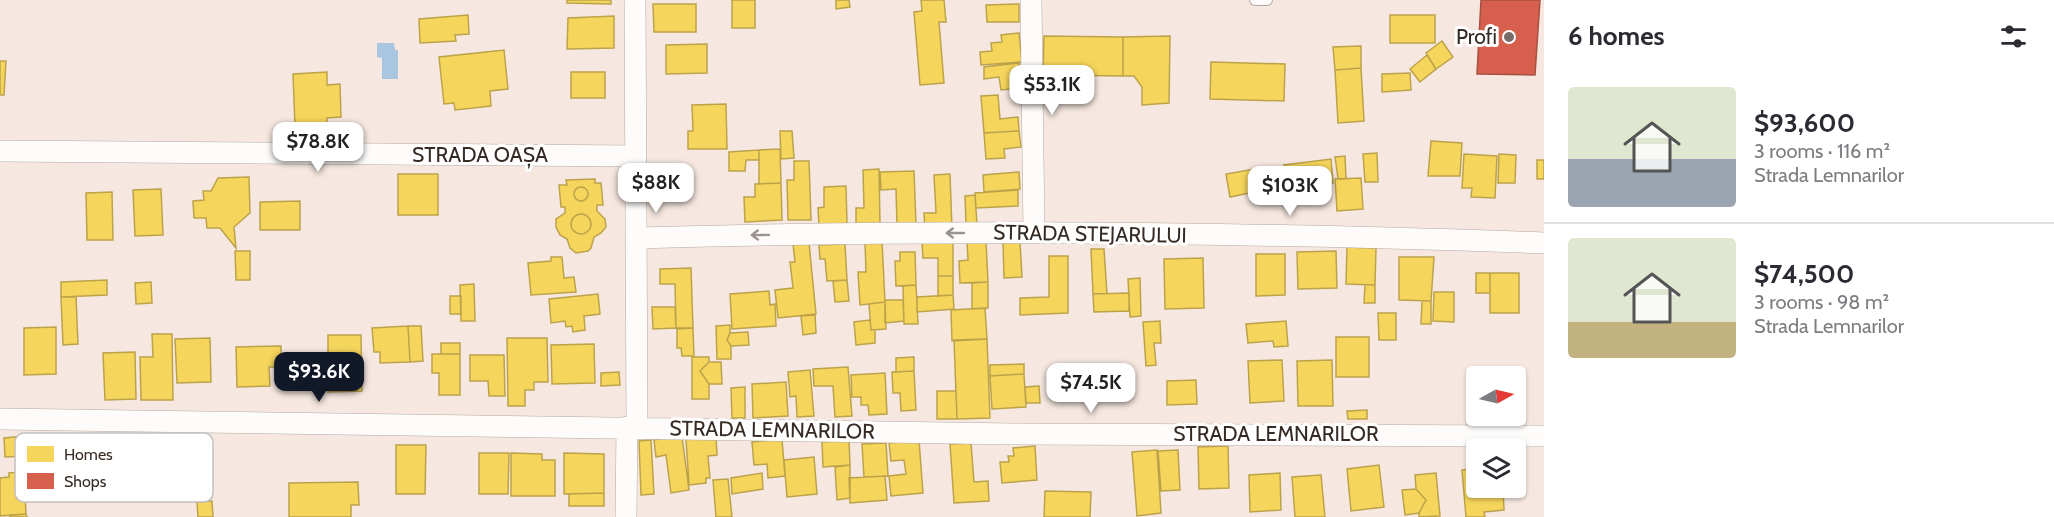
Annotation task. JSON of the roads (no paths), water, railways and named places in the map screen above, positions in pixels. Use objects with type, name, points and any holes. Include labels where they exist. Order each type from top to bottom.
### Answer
[{"type":"street","points":[[626,517],[632,427],[636,238],[636,0]]},
{"type":"street","points":[[1031,0],[1034,233]]},
{"type":"street","name":"STRADA OAȘA","points":[[0,151],[636,156]]},
{"type":"street","name":"STRADA STEJARULUI","points":[[636,238],[761,234],[1034,233],[1544,243]]},
{"type":"street","name":"STRADA LEMNARILOR","points":[[0,419],[1015,434],[1544,436]]},
{"type":"lane","points":[[1255,0],[1267,0]]},
{"type":"water","points":[[377,43],[394,43],[395,50],[398,50],[398,79],[382,79],[382,58],[377,57]]},
{"type":"place","name":"Profi","points":[[1509,37]]}]
